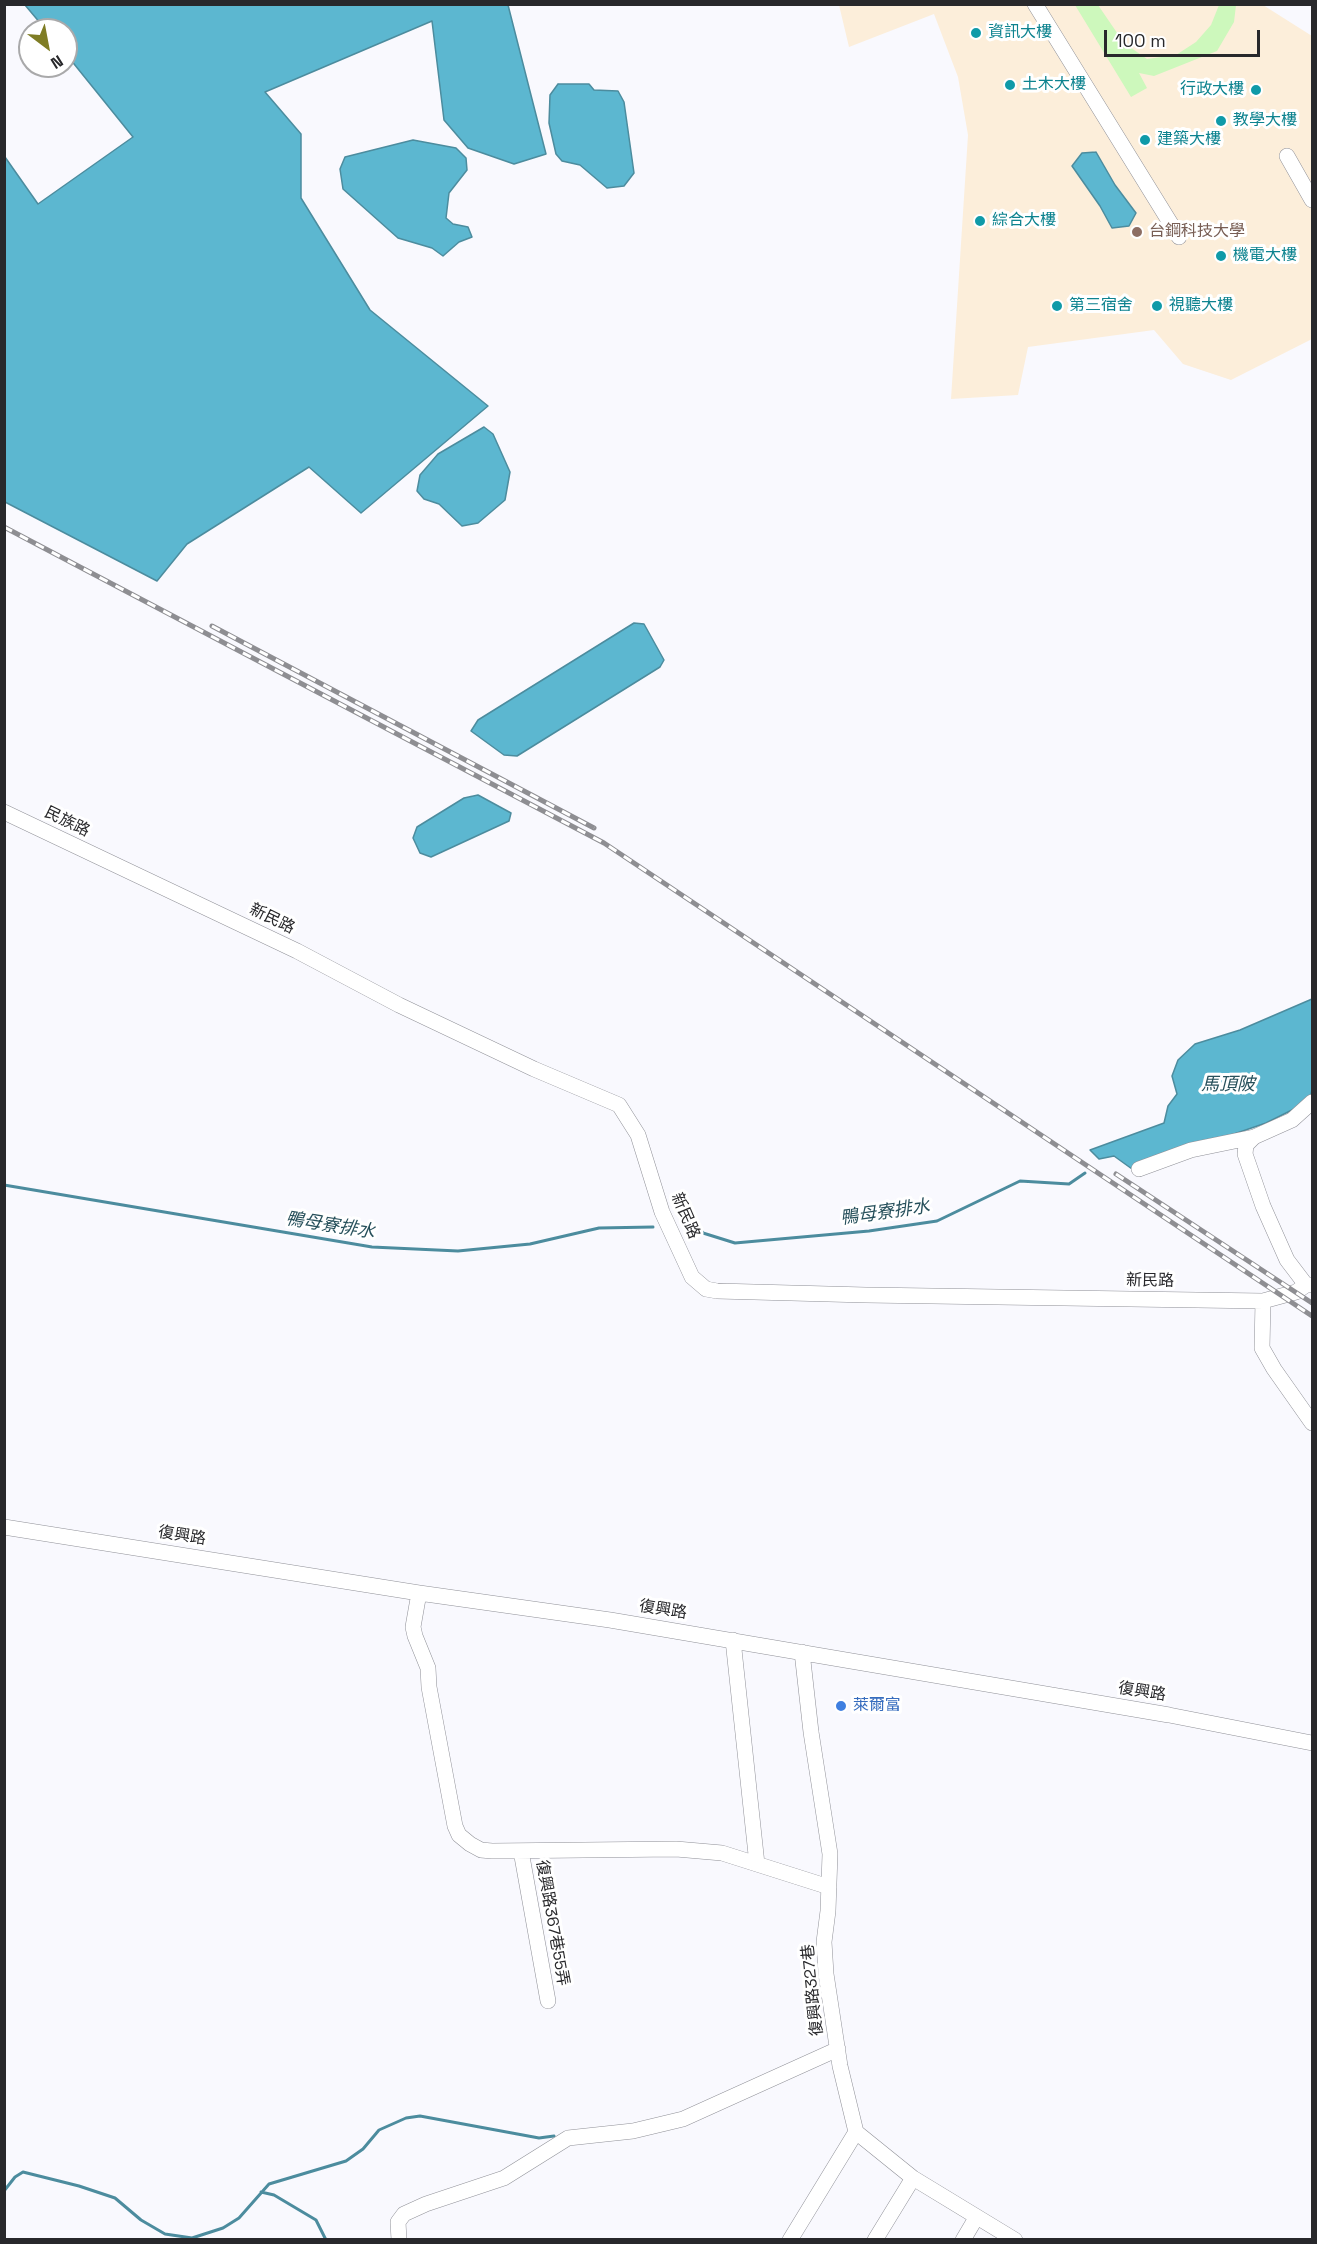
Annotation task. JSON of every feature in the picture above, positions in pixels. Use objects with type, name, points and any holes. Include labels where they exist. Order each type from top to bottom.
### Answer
[{"type":"street","points":[[1035,4],[1179,237]]},
{"type":"street","points":[[1287,156],[1312,200]]},
{"type":"street","name":"民族路","points":[[4,812],[113,865]]},
{"type":"street","name":"新民路","points":[[113,865],[287,946],[399,1005],[534,1069],[619,1105],[638,1135],[662,1212],[693,1277],[706,1289],[717,1292],[1263,1301],[1296,1292],[1309,1285]]},
{"type":"street","points":[[1139,1168],[1191,1150],[1254,1137],[1292,1120],[1312,1102]]},
{"type":"street","points":[[1254,1137],[1246,1145],[1245,1154],[1263,1206],[1287,1260],[1309,1285]]},
{"type":"street","points":[[1263,1301],[1263,1348],[1274,1369],[1312,1423]]},
{"type":"street","name":"復興路","points":[[4,1527],[418,1593],[734,1640],[1169,1715],[1312,1743]]},
{"type":"street","points":[[418,1593],[413,1627],[428,1668],[429,1687],[455,1826],[459,1835],[481,1850],[676,1849],[722,1853],[829,1887]]},
{"type":"street","points":[[734,1640],[757,1864]]},
{"type":"street","name":"復興路327巷","points":[[802,1652],[811,1732],[830,1854],[824,1942],[838,2049],[856,2132]]},
{"type":"street","name":"復興路367巷55弄","points":[[521,1851],[548,2001]]},
{"type":"street","points":[[399,2240],[396,2233],[398,2222],[404,2214],[426,2204],[504,2178],[568,2138],[633,2131],[683,2119],[838,2049]]},
{"type":"street","points":[[790,2240],[856,2132],[913,2178],[1015,2240]]},
{"type":"street","points":[[875,2240],[913,2178]]},
{"type":"street","points":[[963,2240],[976,2218]]},
{"type":"shaded area","name":"台鋼科技大學","points":[[839,5],[1263,5],[1312,36],[1312,339],[1231,380],[1183,364],[1154,330],[1028,347],[1018,395],[951,399],[968,135],[958,77],[934,14],[849,47]]},
{"type":"green space","points":[[1075,5],[1098,5],[1124,43],[1147,59],[1176,55],[1196,42],[1211,25],[1219,5],[1236,5],[1234,22],[1217,51],[1154,76],[1139,73],[1147,88],[1131,97]]},
{"type":"water","points":[[25,5],[508,5],[546,154],[514,164],[468,148],[444,120],[432,21],[265,92],[301,134],[301,198],[370,310],[488,406],[361,513],[309,467],[187,544],[157,581],[5,502],[5,157],[38,204],[133,137],[78,69],[78,18],[36,18]]},
{"type":"water","points":[[558,84],[589,84],[594,90],[618,91],[624,102],[634,173],[624,186],[607,188],[580,165],[562,161],[556,154],[549,123],[550,95]]},
{"type":"water","points":[[413,140],[456,148],[466,158],[467,170],[449,193],[446,218],[453,224],[468,227],[472,237],[459,242],[443,256],[432,248],[398,238],[343,189],[340,169],[345,157]]},
{"type":"water","points":[[1096,152],[1115,185],[1136,213],[1129,226],[1112,228],[1100,206],[1072,166],[1082,153]]},
{"type":"water","points":[[484,427],[493,434],[510,472],[505,500],[478,523],[462,526],[439,504],[424,499],[417,491],[420,475],[438,454]]},
{"type":"water","points":[[634,623],[644,624],[664,660],[660,667],[517,756],[504,755],[471,731],[478,720]]},
{"type":"water","points":[[478,795],[511,813],[509,821],[431,857],[420,853],[413,838],[417,827],[464,798]]},
{"type":"water","name":"馬頂陂","points":[[1312,999],[1310,1101],[1266,1123],[1132,1169],[1114,1156],[1099,1159],[1090,1150],[1164,1123],[1168,1106],[1177,1094],[1172,1076],[1178,1060],[1195,1044],[1240,1030]]},
{"type":"waterway","name":"鴨母寮排水","points":[[690,1212],[703,1233],[735,1243],[869,1231],[937,1221],[1020,1181],[1069,1184],[1085,1173]]},
{"type":"waterway","name":"鴨母寮排水","points":[[4,1185],[372,1247],[458,1251],[530,1244],[599,1228],[653,1227]]},
{"type":"waterway","points":[[4,2191],[15,2177],[23,2172],[115,2198],[141,2220],[165,2234],[192,2238],[223,2228],[239,2218],[269,2184],[346,2161],[363,2149],[379,2130],[406,2118],[420,2116],[539,2138],[554,2136]]},
{"type":"waterway","points":[[261,2192],[274,2195],[316,2220],[326,2240]]},
{"type":"railway","points":[[4,527],[604,843],[1312,1316]]},
{"type":"railway","points":[[212,626],[594,828]]},
{"type":"railway","points":[[1116,1174],[1312,1303]]},
{"type":"place","name":"資訊大樓","points":[[976,33]]},
{"type":"place","name":"土木大樓","points":[[1010,85]]},
{"type":"place","name":"行政大樓","points":[[1256,90]]},
{"type":"place","name":"教學大樓","points":[[1221,121]]},
{"type":"place","name":"建築大樓","points":[[1145,140]]},
{"type":"place","name":"綜合大樓","points":[[980,221]]},
{"type":"place","name":"台鋼科技大學","points":[[1137,232]]},
{"type":"place","name":"機電大樓","points":[[1221,256]]},
{"type":"place","name":"第三宿舍","points":[[1057,306]]},
{"type":"place","name":"視聽大樓","points":[[1157,306]]},
{"type":"place","name":"萊爾富","points":[[841,1706]]}]
